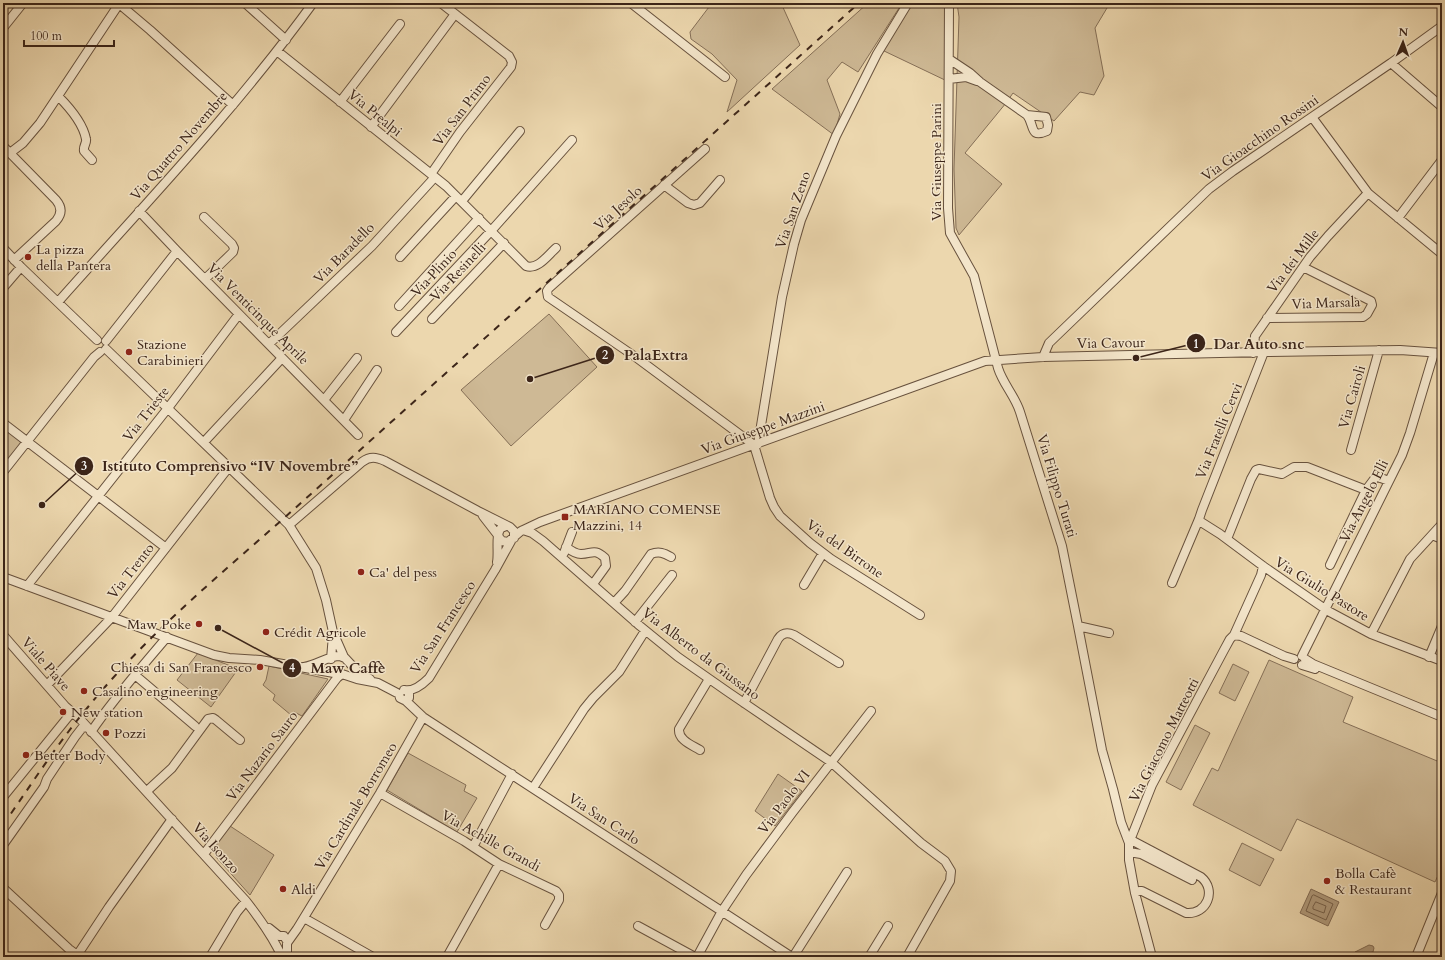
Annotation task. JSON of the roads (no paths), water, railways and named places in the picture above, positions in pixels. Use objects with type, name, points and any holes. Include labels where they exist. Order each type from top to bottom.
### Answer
[{"type":"street","points":[[3,28],[23,3]]},
{"type":"street","points":[[10,153],[29,136],[58,96],[119,3],[232,105]]},
{"type":"street","points":[[245,3],[286,40]]},
{"type":"street","name":"Via Quattro Novembre","points":[[58,302],[232,105],[277,52],[313,3]]},
{"type":"street","points":[[371,126],[455,14],[442,3]]},
{"type":"street","points":[[631,3],[725,77]]},
{"type":"street","name":"Via San Zeno","points":[[756,444],[782,297],[798,228],[836,136],[877,54],[908,3]]},
{"type":"street","name":"Via Giuseppe Parini","points":[[949,3],[948,208],[950,231],[974,276],[996,360]]},
{"type":"street","name":"Via San Primo","points":[[432,175],[460,132],[511,67],[512,61],[509,56],[455,14]]},
{"type":"street","points":[[340,102],[400,24]]},
{"type":"street","name":"Via Gioacchino Rossini","points":[[1044,357],[1049,343],[1209,189],[1233,170],[1391,63],[1442,26]]},
{"type":"street","name":"Via Prealpi","points":[[277,52],[459,198],[524,264],[530,267],[537,265],[556,248]]},
{"type":"street","points":[[949,59],[970,72],[980,82],[1027,115]]},
{"type":"street","points":[[1391,63],[1442,107]]},
{"type":"street","points":[[949,79],[966,77],[980,82]]},
{"type":"street","points":[[58,96],[77,119],[86,139],[84,151],[92,160]]},
{"type":"street","points":[[1312,117],[1368,193],[1442,254]]},
{"type":"street","points":[[400,257],[459,198],[520,130]]},
{"type":"street","points":[[491,231],[572,140]]},
{"type":"street","points":[[3,146],[60,204],[61,210],[56,221],[14,260]]},
{"type":"street","name":"Via Jesolo","points":[[705,149],[549,288],[547,293],[549,298],[637,358],[756,444]]},
{"type":"street","points":[[1398,218],[1442,160]]},
{"type":"street","name":"Via Baradello","points":[[269,344],[372,246],[432,175]]},
{"type":"street","points":[[664,185],[688,203],[694,205],[698,204],[720,180]]},
{"type":"street","name":"Via dei Mille","points":[[1254,352],[1254,340],[1266,318],[1303,267],[1328,236],[1368,193]]},
{"type":"street","name":"Via Venticinque Aprile","points":[[139,211],[358,435]]},
{"type":"street","points":[[204,217],[233,245],[234,248],[233,252],[205,279]]},
{"type":"street","points":[[399,306],[479,218]]},
{"type":"street","name":"Via Plinio","points":[[396,332],[491,231]]},
{"type":"street","name":"Via Resinelli","points":[[432,319],[504,243]]},
{"type":"street","points":[[3,248],[20,268],[58,302],[289,525],[316,568],[326,600],[333,632],[348,668],[338,674]]},
{"type":"street","points":[[3,472],[177,251]]},
{"type":"street","name":"Via Marsala","points":[[1266,318],[1363,316],[1367,314],[1372,306],[1371,301],[1303,267]]},
{"type":"street","points":[[3,288],[20,268]]},
{"type":"street","name":"Via Trieste","points":[[26,586],[168,408],[239,314]]},
{"type":"street","name":"Via Cavour","points":[[996,360],[1044,357],[1379,350],[1438,353]]},
{"type":"street","name":"Via Cairoli","points":[[1351,450],[1379,350]]},
{"type":"street","name":"Via Fratelli Cervi","points":[[1172,583],[1199,519],[1264,352]]},
{"type":"street","name":"Via Angelo Elli","points":[[1301,660],[1325,608],[1402,455],[1438,353]]},
{"type":"street","points":[[204,442],[282,358]]},
{"type":"street","points":[[324,400],[357,358]]},
{"type":"street","name":"Via Giuseppe Mazzini","points":[[512,540],[523,530],[975,364],[996,360]]},
{"type":"street","name":"Via Filippo Turati","points":[[996,360],[1001,376],[1012,393],[1020,412],[1060,537],[1067,564],[1102,750],[1121,822],[1130,845]]},
{"type":"street","points":[[344,420],[377,370]]},
{"type":"street","points":[[3,423],[166,548]]},
{"type":"street","name":"Via del Birrone","points":[[756,444],[770,498],[775,510],[782,518],[823,553],[920,615]]},
{"type":"street","points":[[289,525],[363,460],[371,458],[376,458],[385,462],[508,526],[514,531],[512,540],[505,542],[502,541],[478,511]]},
{"type":"street","name":"Via Trento","points":[[47,685],[112,617],[229,467]]},
{"type":"street","points":[[1227,539],[1256,470],[1259,469],[1282,474],[1294,467],[1307,467],[1366,490]]},
{"type":"street","points":[[1330,565],[1366,490],[1375,478],[1378,477],[1389,481]]},
{"type":"street","name":"Via Giulio Pastore","points":[[1199,519],[1201,522],[1227,539],[1262,566],[1325,608],[1371,634],[1442,661]]},
{"type":"street","points":[[1371,634],[1410,559],[1442,524]]},
{"type":"street","name":"Via Giuseppe Mazzini","points":[[508,526],[537,525]]},
{"type":"street","name":"Via Alberto da Giussano","points":[[537,525],[539,535],[543,541]]},
{"type":"street","points":[[498,535],[501,528],[508,526]]},
{"type":"street","name":"Via Alberto da Giussano","points":[[523,530],[535,534],[635,622],[709,679],[832,762],[922,843],[944,859],[951,869],[952,876],[907,957]]},
{"type":"street","points":[[562,557],[572,532]]},
{"type":"street","name":"Via San Francesco","points":[[495,570],[498,552],[498,535]]},
{"type":"street","points":[[1432,536],[1442,539]]},
{"type":"street","name":"Via San Francesco","points":[[402,698],[410,695],[408,691],[418,687],[429,678],[512,540]]},
{"type":"street","points":[[566,548],[579,553],[593,552],[605,558],[605,568],[593,584]]},
{"type":"street","points":[[614,603],[625,591],[651,554],[656,552],[671,557]]},
{"type":"street","points":[[804,585],[823,553]]},
{"type":"street","name":"Via Giacomo Matteotti","points":[[1152,957],[1135,893],[1130,845],[1152,785],[1230,639],[1234,635],[1261,575],[1262,566]]},
{"type":"street","points":[[635,622],[672,574]]},
{"type":"street","points":[[3,577],[218,656],[260,660],[374,682],[386,686],[402,698]]},
{"type":"street","points":[[1078,626],[1109,633]]},
{"type":"street","points":[[1429,657],[1442,626]]},
{"type":"street","points":[[533,788],[588,704],[619,672],[646,631]]},
{"type":"street","points":[[333,632],[332,658],[329,666],[331,671],[338,674]]},
{"type":"street","points":[[744,703],[782,634],[788,633],[794,635],[839,663]]},
{"type":"street","name":"Viale Piave","points":[[3,635],[47,685],[89,729]]},
{"type":"street","points":[[1234,635],[1241,636],[1284,656],[1313,664],[1442,717]]},
{"type":"street","points":[[3,845],[44,787],[47,779],[75,736],[82,728],[89,729],[103,715],[167,637]]},
{"type":"street","points":[[297,668],[312,665],[337,656],[345,659],[358,672],[374,682]]},
{"type":"street","name":"Via Nazario Sauro","points":[[204,854],[338,674]]},
{"type":"street","points":[[135,675],[195,726]]},
{"type":"street","points":[[700,750],[683,739],[679,732],[681,724],[709,679]]},
{"type":"street","name":"Via San Carlo","points":[[402,698],[423,717],[792,957]]},
{"type":"street","name":"Via Paolo VI","points":[[696,957],[722,911],[746,875],[871,711]]},
{"type":"street","points":[[3,797],[72,712]]},
{"type":"street","name":"Via Cardinale Borromeo","points":[[281,941],[297,929],[304,918],[380,793],[423,717]]},
{"type":"street","points":[[147,791],[172,768],[208,719],[212,718],[216,720],[240,740]]},
{"type":"street","name":"Via Isonzo","points":[[89,729],[147,791],[281,941],[287,957]]},
{"type":"street","points":[[473,847],[512,774]]},
{"type":"street","name":"Via Achille Grandi","points":[[380,793],[473,847],[499,864],[557,892],[559,895],[559,900],[545,925]]},
{"type":"street","points":[[3,888],[78,956],[108,907],[172,819]]},
{"type":"street","points":[[1130,845],[1141,854],[1192,880]]},
{"type":"street","points":[[1130,845],[1138,845],[1201,877],[1206,881],[1209,889],[1208,899],[1205,905],[1191,913],[1142,891],[1135,893]]},
{"type":"street","points":[[447,957],[499,864]]},
{"type":"street","points":[[792,957],[847,872]]},
{"type":"street","points":[[1416,957],[1442,893]]},
{"type":"street","points":[[210,957],[237,912],[246,902]]},
{"type":"street","points":[[304,918],[374,957]]},
{"type":"street","points":[[638,926],[696,957]]},
{"type":"street","points":[[869,957],[888,926]]},
{"type":"street","name":"Via Isonzo","points":[[281,941],[282,957]]},
{"type":"water","points":[[1311,889],[1339,902],[1328,926],[1300,913]]},
{"type":"water","points":[[1369,945],[1373,946],[1374,948],[1373,952],[1369,953],[1370,957],[1363,957],[1361,955],[1359,957],[1355,955],[1355,952]]},
{"type":"railway","points":[[3,825],[77,721],[110,681],[157,632],[859,3]]},
{"type":"place","name":"La pizza della Pantera","points":[[28,257]]},
{"type":"place","name":"Stazione Carabinieri","points":[[129,352]]},
{"type":"place","name":"Dar Auto snc","points":[[1136,358]]},
{"type":"place","name":"PalaExtra","points":[[530,379]]},
{"type":"place","name":"Istituto Comprensivo “IV Novembre”","points":[[42,505]]},
{"type":"place","name":"MARIANO COMENSE Mazzini, 14","points":[[565,517]]},
{"type":"place","name":"Ca' del pess","points":[[361,572]]},
{"type":"place","name":"Maw Poke","points":[[199,624]]},
{"type":"place","name":"Maw Caffè","points":[[218,628]]},
{"type":"place","name":"Crédit Agricole","points":[[266,632]]},
{"type":"place","name":"Chiesa di San Francesco","points":[[260,667]]},
{"type":"place","name":"Casalino engineering","points":[[84,691]]},
{"type":"place","name":"New station","points":[[63,712]]},
{"type":"place","name":"Pozzi","points":[[106,733]]},
{"type":"place","name":"Better Body","points":[[26,755]]},
{"type":"place","name":"Bolla Cafè & Restaurant","points":[[1327,881]]},
{"type":"place","name":"Aldi","points":[[283,889]]}]
